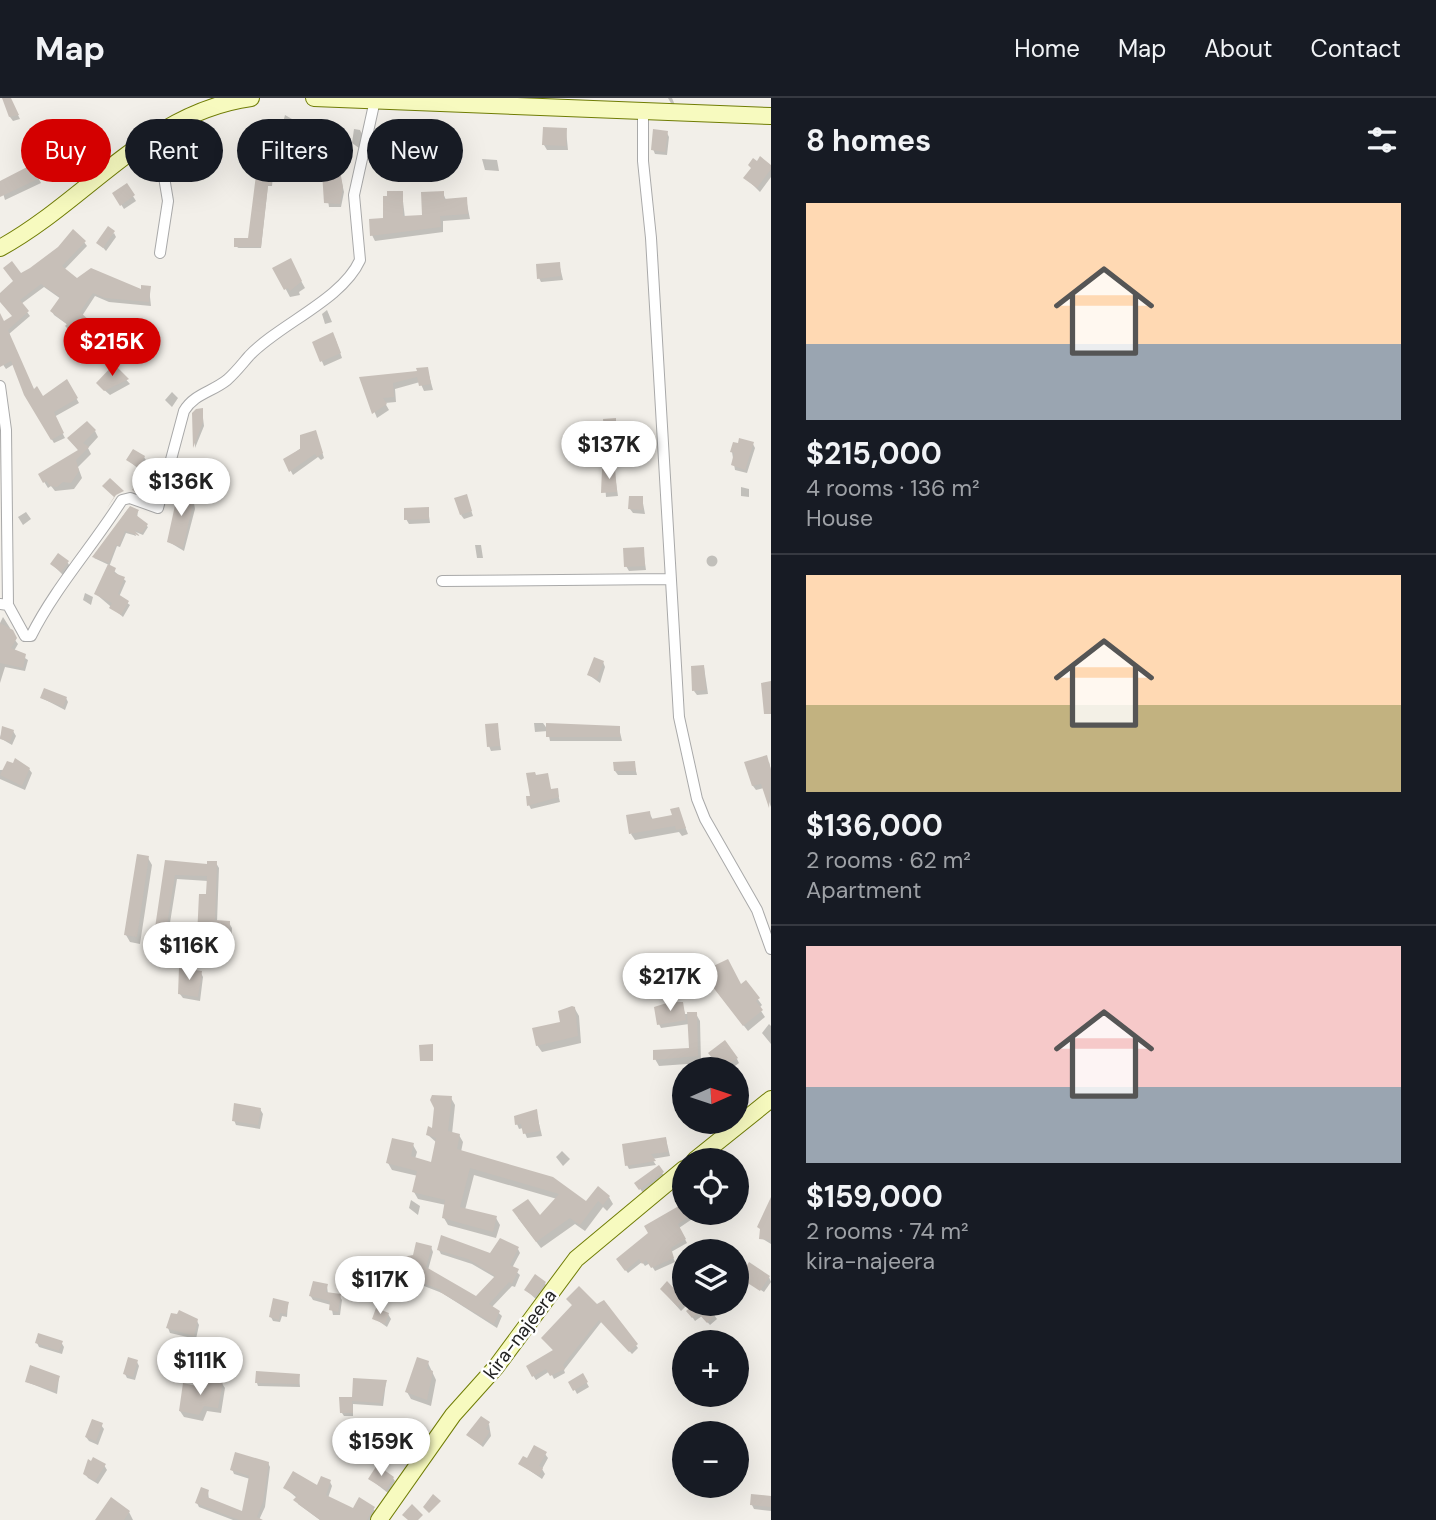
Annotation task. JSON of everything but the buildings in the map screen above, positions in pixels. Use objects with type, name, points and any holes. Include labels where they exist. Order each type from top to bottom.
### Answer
[{"type":"street","points":[[187,119],[213,106],[251,98]]},
{"type":"street","points":[[314,98],[771,116]]},
{"type":"street","points":[[0,386],[6,429],[3,501],[4,604],[29,638],[43,609],[82,561],[122,500],[130,498],[158,508],[184,411],[190,402],[225,381],[249,355],[335,289],[356,268],[360,260],[354,195],[375,100]]},
{"type":"street","points":[[643,113],[643,161],[651,238],[668,579],[679,717],[690,776],[705,819],[757,910],[771,949]]},
{"type":"street","points":[[0,248],[49,218],[125,154]]},
{"type":"street","points":[[160,253],[168,201],[165,182]]},
{"type":"street","points":[[442,581],[668,579]]},
{"type":"street","points":[[710,1148],[771,1099]]},
{"type":"street","name":"kira-najeera","points":[[379,1520],[453,1415],[496,1367],[576,1259],[672,1179]]}]
